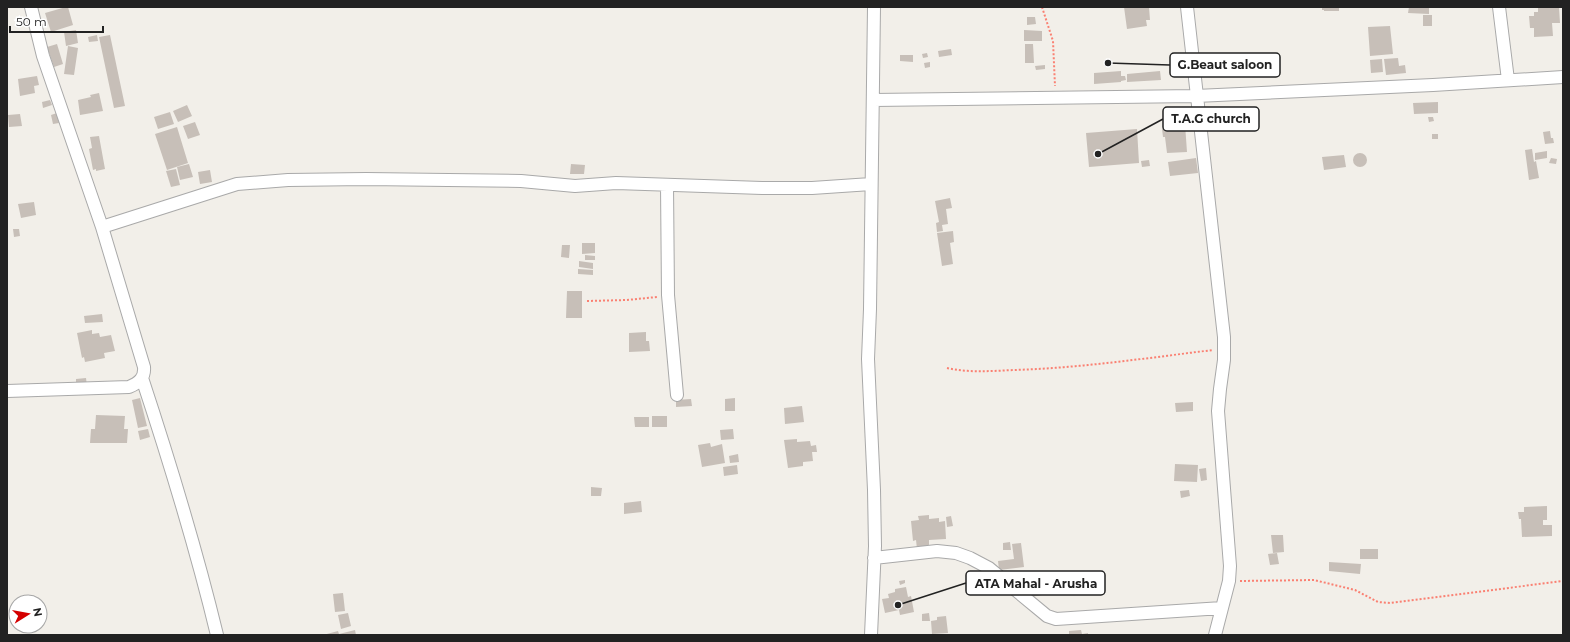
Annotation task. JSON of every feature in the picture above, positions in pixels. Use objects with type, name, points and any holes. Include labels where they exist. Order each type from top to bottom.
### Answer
[{"type":"street","points":[[7,391],[120,388],[136,385],[142,378],[144,372],[144,367],[102,227],[42,56],[31,7]]},
{"type":"street","points":[[871,635],[874,558],[874,490],[868,359],[874,7]]},
{"type":"street","points":[[1187,7],[1224,348],[1218,411],[1229,554],[1228,581],[1215,635]]},
{"type":"street","points":[[1498,7],[1508,80]]},
{"type":"street","points":[[873,100],[1196,96],[1563,77]]},
{"type":"street","points":[[102,227],[217,189],[238,184],[288,180],[366,179],[527,181],[574,186],[616,183],[812,188],[871,184]]},
{"type":"street","points":[[668,185],[668,295],[677,395]]},
{"type":"street","points":[[142,378],[171,468],[199,563],[216,635]]},
{"type":"street","points":[[874,558],[937,551],[970,558],[989,568],[1047,616],[1056,619],[1222,608]]},
{"type":"path","points":[[1042,7],[1052,41],[1056,97]]},
{"type":"path","points":[[587,300],[627,300],[668,295]]},
{"type":"path","points":[[947,368],[966,372],[1033,370],[1120,362],[1224,348]]},
{"type":"path","points":[[1228,581],[1314,580],[1355,590],[1378,602],[1390,604],[1563,581]]},
{"type":"building","points":[[68,7],[73,25],[51,32],[45,13]]},
{"type":"building","points":[[1124,7],[1149,7],[1150,20],[1146,20],[1147,26],[1127,29]]},
{"type":"building","points":[[1322,7],[1339,7],[1339,11],[1324,11],[1322,10]]},
{"type":"building","points":[[1409,7],[1429,7],[1429,14],[1408,13]]},
{"type":"building","points":[[1538,7],[1559,7],[1560,23],[1552,23],[1553,36],[1534,37],[1534,28],[1530,28],[1529,16],[1534,16],[1534,12],[1538,12]]},
{"type":"building","points":[[1423,15],[1432,15],[1432,26],[1423,26]]},
{"type":"building","points":[[1027,17],[1035,17],[1036,24],[1027,25]]},
{"type":"building","points":[[1390,26],[1393,54],[1370,56],[1368,27]]},
{"type":"building","points":[[76,30],[78,43],[66,46],[64,32]]},
{"type":"building","points":[[1024,30],[1042,31],[1042,41],[1024,41]]},
{"type":"building","points":[[97,35],[98,41],[89,42],[88,37]]},
{"type":"building","points":[[110,35],[125,106],[114,108],[99,37]]},
{"type":"building","points":[[57,44],[63,64],[54,67],[47,47]]},
{"type":"building","points":[[1025,44],[1033,44],[1034,63],[1025,63]]},
{"type":"building","points":[[68,46],[78,48],[74,75],[64,74]]},
{"type":"building","points":[[951,49],[952,55],[939,57],[938,51]]},
{"type":"building","points":[[927,53],[928,57],[923,58],[922,54]]},
{"type":"building","points":[[900,55],[913,55],[913,62],[900,61]]},
{"type":"building","points":[[1398,58],[1399,66],[1405,65],[1406,73],[1386,75],[1384,59]]},
{"type":"building","points":[[1382,59],[1383,72],[1371,73],[1370,60]]},
{"type":"building","points":[[930,62],[930,67],[925,68],[924,63]]},
{"type":"building","points":[[1045,65],[1045,69],[1036,70],[1035,66]]},
{"type":"building","points":[[1121,71],[1121,76],[1125,76],[1126,80],[1121,82],[1094,84],[1094,73]]},
{"type":"building","points":[[1160,71],[1161,80],[1127,82],[1127,74]]},
{"type":"building","points":[[37,76],[39,85],[34,86],[35,93],[20,96],[18,79]]},
{"type":"building","points":[[99,93],[103,111],[80,115],[78,100],[91,97],[90,95]]},
{"type":"building","points":[[50,100],[52,105],[43,108],[42,102]]},
{"type":"building","points":[[1438,102],[1438,113],[1414,114],[1413,103]]},
{"type":"building","points":[[187,105],[192,116],[178,122],[173,111]]},
{"type":"building","points":[[170,112],[174,124],[158,129],[154,117]]},
{"type":"building","points":[[57,113],[59,123],[53,124],[51,115]]},
{"type":"building","points":[[20,114],[22,126],[9,127],[8,115]]},
{"type":"building","points":[[1428,117],[1433,117],[1434,121],[1429,122]]},
{"type":"building","points":[[1173,120],[1174,122],[1182,121],[1182,124],[1185,124],[1187,152],[1167,153],[1165,137],[1163,137],[1162,129],[1164,129],[1164,121]]},
{"type":"building","points":[[195,122],[200,135],[188,139],[183,126]]},
{"type":"building","points":[[177,127],[188,163],[167,170],[155,134]]},
{"type":"building","points":[[1137,129],[1139,163],[1089,167],[1086,133]]},
{"type":"building","points":[[1550,131],[1551,138],[1553,138],[1554,143],[1545,144],[1543,132]]},
{"type":"building","points":[[1432,134],[1438,134],[1438,139],[1432,139]]},
{"type":"building","points":[[99,136],[105,169],[96,171],[96,169],[93,170],[89,149],[92,148],[90,137]]},
{"type":"building","points":[[1532,149],[1539,178],[1529,180],[1525,150]]},
{"type":"building","points":[[1547,151],[1547,158],[1535,160],[1535,153]]},
{"type":"building","points":[[1360,153],[1365,155],[1367,160],[1365,165],[1360,167],[1355,165],[1353,160],[1355,155]]},
{"type":"building","points":[[1344,155],[1346,167],[1324,170],[1322,157]]},
{"type":"building","points":[[1196,158],[1198,173],[1170,176],[1168,162]]},
{"type":"building","points":[[1551,158],[1557,159],[1556,164],[1549,163]]},
{"type":"building","points":[[1149,160],[1150,166],[1142,167],[1141,161]]},
{"type":"building","points":[[189,164],[193,177],[180,180],[177,167]]},
{"type":"building","points":[[571,164],[585,165],[584,174],[570,174]]},
{"type":"building","points":[[176,169],[180,185],[171,187],[166,171]]},
{"type":"building","points":[[210,170],[212,182],[200,184],[198,172]]},
{"type":"building","points":[[950,198],[952,208],[946,209],[948,224],[942,225],[943,231],[937,232],[936,223],[939,222],[935,201]]},
{"type":"building","points":[[34,202],[36,215],[21,218],[18,204]]},
{"type":"building","points":[[13,229],[19,229],[20,236],[14,237]]},
{"type":"building","points":[[953,231],[954,242],[950,243],[953,264],[942,266],[937,233]]},
{"type":"building","points":[[582,243],[595,243],[595,253],[582,254]]},
{"type":"building","points":[[562,245],[570,245],[569,258],[561,257]]},
{"type":"building","points":[[585,255],[595,256],[595,260],[585,260]]},
{"type":"building","points":[[579,261],[593,263],[593,269],[579,267]]},
{"type":"building","points":[[578,269],[593,270],[593,275],[578,274]]},
{"type":"building","points":[[567,291],[582,291],[582,318],[566,318]]},
{"type":"building","points":[[102,314],[103,322],[85,323],[84,316]]},
{"type":"building","points":[[92,330],[92,334],[99,333],[100,337],[111,335],[115,351],[104,353],[105,358],[85,362],[84,357],[82,358],[77,333]]},
{"type":"building","points":[[646,332],[646,341],[649,341],[650,351],[629,352],[629,333]]},
{"type":"building","points":[[86,378],[87,386],[76,387],[76,379]]},
{"type":"building","points":[[140,398],[147,426],[138,428],[132,400]]},
{"type":"building","points":[[735,398],[735,411],[725,411],[725,399]]},
{"type":"building","points":[[691,399],[692,406],[676,407],[676,400]]},
{"type":"building","points":[[1193,402],[1193,411],[1176,412],[1175,403]]},
{"type":"building","points":[[802,406],[804,422],[785,424],[784,408]]},
{"type":"building","points":[[96,415],[125,416],[124,429],[128,429],[127,443],[90,443],[91,429],[95,429]]},
{"type":"building","points":[[652,416],[667,416],[667,427],[652,427]]},
{"type":"building","points":[[634,417],[649,417],[649,427],[635,427]]},
{"type":"building","points":[[148,429],[150,437],[140,440],[138,431]]},
{"type":"building","points":[[733,429],[734,439],[721,440],[720,430]]},
{"type":"building","points":[[797,439],[797,442],[810,441],[811,446],[816,445],[817,452],[812,452],[813,461],[803,462],[803,466],[788,468],[784,440]]},
{"type":"building","points":[[710,443],[711,447],[722,444],[725,463],[702,467],[698,445]]},
{"type":"building","points":[[738,454],[739,462],[730,463],[729,456]]},
{"type":"building","points":[[1175,464],[1198,465],[1197,482],[1174,481]]},
{"type":"building","points":[[737,465],[738,474],[724,476],[723,467]]},
{"type":"building","points":[[1206,468],[1207,480],[1201,481],[1199,469]]},
{"type":"building","points":[[591,487],[602,488],[601,496],[591,496]]},
{"type":"building","points":[[1189,490],[1190,496],[1181,498],[1180,491]]},
{"type":"building","points":[[641,501],[642,512],[624,514],[624,503]]},
{"type":"building","points":[[1547,506],[1547,520],[1543,520],[1543,525],[1552,525],[1552,536],[1522,537],[1521,519],[1519,519],[1518,512],[1524,512],[1524,507]]},
{"type":"building","points":[[929,515],[929,519],[939,518],[939,522],[945,521],[946,539],[929,540],[929,548],[917,549],[916,540],[913,541],[911,521],[919,520],[918,516]]},
{"type":"building","points":[[951,516],[953,526],[947,527],[946,517]]},
{"type":"building","points":[[1271,535],[1283,535],[1284,552],[1273,553]]},
{"type":"building","points":[[1010,542],[1011,550],[1003,550],[1003,543]]},
{"type":"building","points":[[1021,543],[1024,567],[999,570],[998,561],[1014,559],[1012,544]]},
{"type":"building","points":[[1360,549],[1378,549],[1378,559],[1360,559]]},
{"type":"building","points":[[1277,553],[1279,564],[1270,565],[1268,554]]},
{"type":"building","points":[[1329,562],[1361,564],[1360,574],[1329,571]]},
{"type":"building","points":[[1038,572],[1042,595],[1031,597],[1031,594],[1027,595],[1026,590],[1030,589],[1028,574]]},
{"type":"building","points":[[905,580],[905,583],[900,585],[899,581]]},
{"type":"building","points":[[906,587],[908,597],[911,596],[914,612],[900,615],[899,610],[885,613],[882,599],[889,598],[888,594],[895,592],[895,589]]},
{"type":"building","points":[[343,593],[345,611],[335,612],[333,594]]},
{"type":"building","points":[[348,613],[351,626],[341,629],[338,615]]},
{"type":"building","points":[[929,613],[930,621],[922,621],[922,614]]},
{"type":"building","points":[[946,616],[948,633],[932,634],[931,621],[937,620],[937,617]]},
{"type":"building","points":[[355,630],[356,635],[323,635],[338,631],[339,634]]},
{"type":"building","points":[[1081,630],[1082,634],[1088,633],[1088,635],[1069,635],[1069,631]]},
{"type":"place","name":"G.Beaut saloon","points":[[1108,63]]},
{"type":"place","name":"T.A.G church","points":[[1098,154]]},
{"type":"place","name":"ATA Mahal - Arusha","points":[[898,605]]}]
